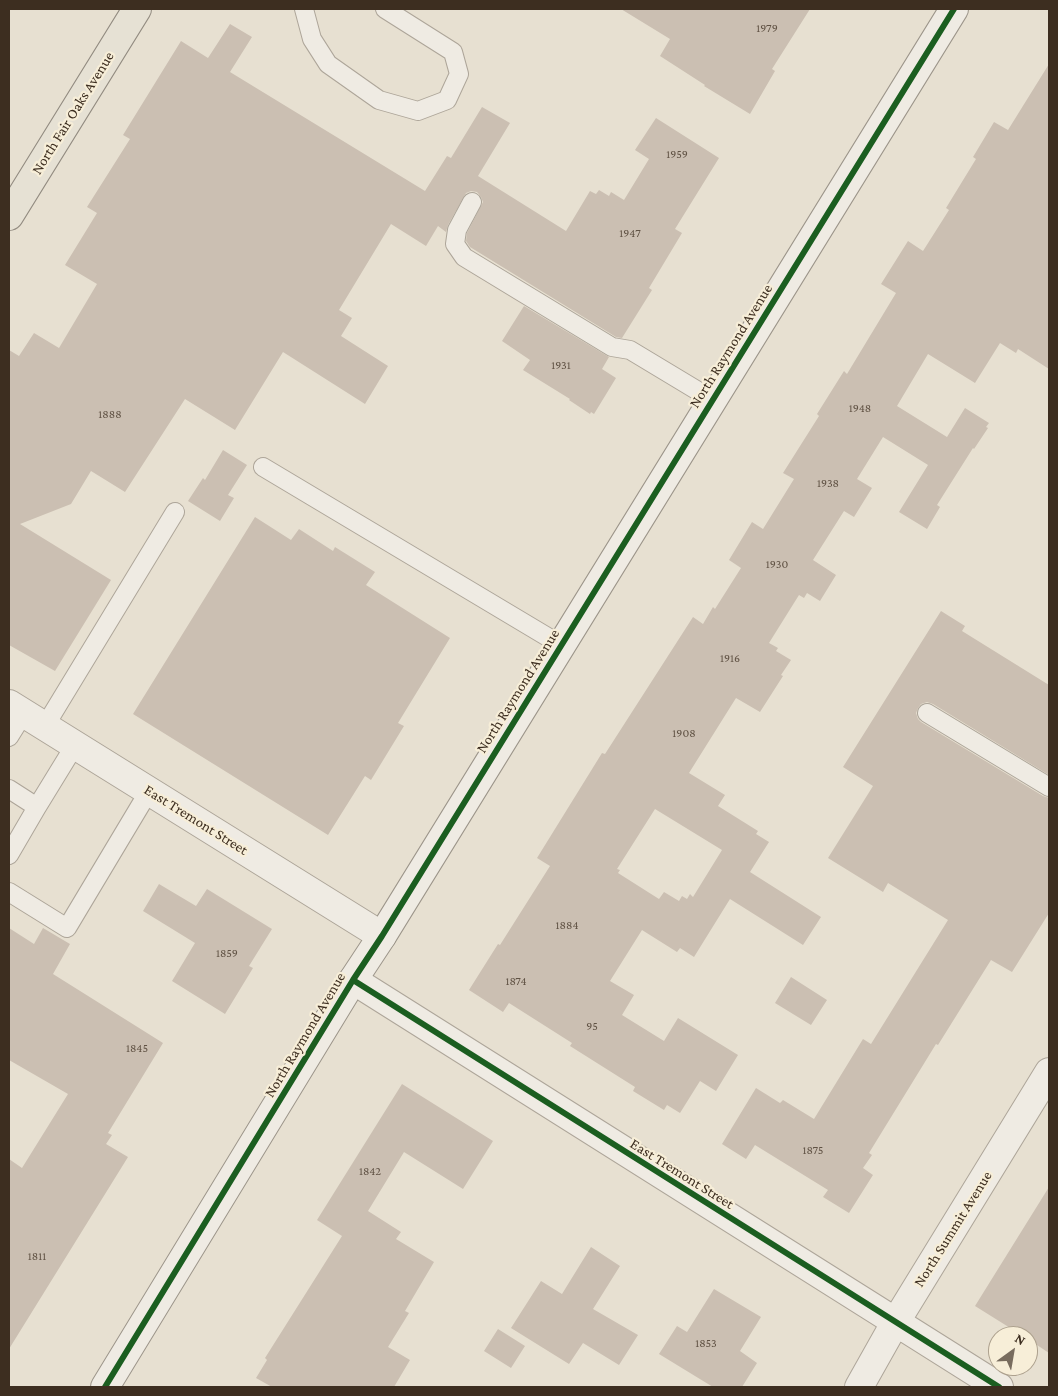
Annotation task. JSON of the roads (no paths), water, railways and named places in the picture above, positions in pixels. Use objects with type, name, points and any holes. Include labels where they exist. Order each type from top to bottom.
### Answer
[{"type":"main road","name":"North Fair Oaks Avenue","points":[[9,216],[137,9]]},
{"type":"street","name":"North Raymond Avenue","points":[[105,1387],[353,980],[382,936],[954,9]]},
{"type":"street","name":"East Tremont Street","points":[[26,714],[382,936]]},
{"type":"street","name":"East Tremont Street","points":[[353,980],[999,1387]]},
{"type":"street","name":"North Summit Avenue","points":[[859,1387],[895,1323],[1049,1072]]},
{"type":"lane","points":[[304,9],[312,39],[328,64],[379,100],[418,111],[447,100],[459,74],[453,52],[386,9]]},
{"type":"lane","points":[[472,202],[457,230],[455,244],[464,257],[612,347],[630,350],[713,400]]},
{"type":"lane","points":[[262,467],[562,645]]},
{"type":"lane","points":[[9,738],[175,512]]},
{"type":"lane","points":[[927,713],[1049,787]]},
{"type":"lane","points":[[9,855],[75,745]]},
{"type":"lane","points":[[9,789],[37,807]]},
{"type":"lane","points":[[9,892],[67,928],[149,790]]}]
